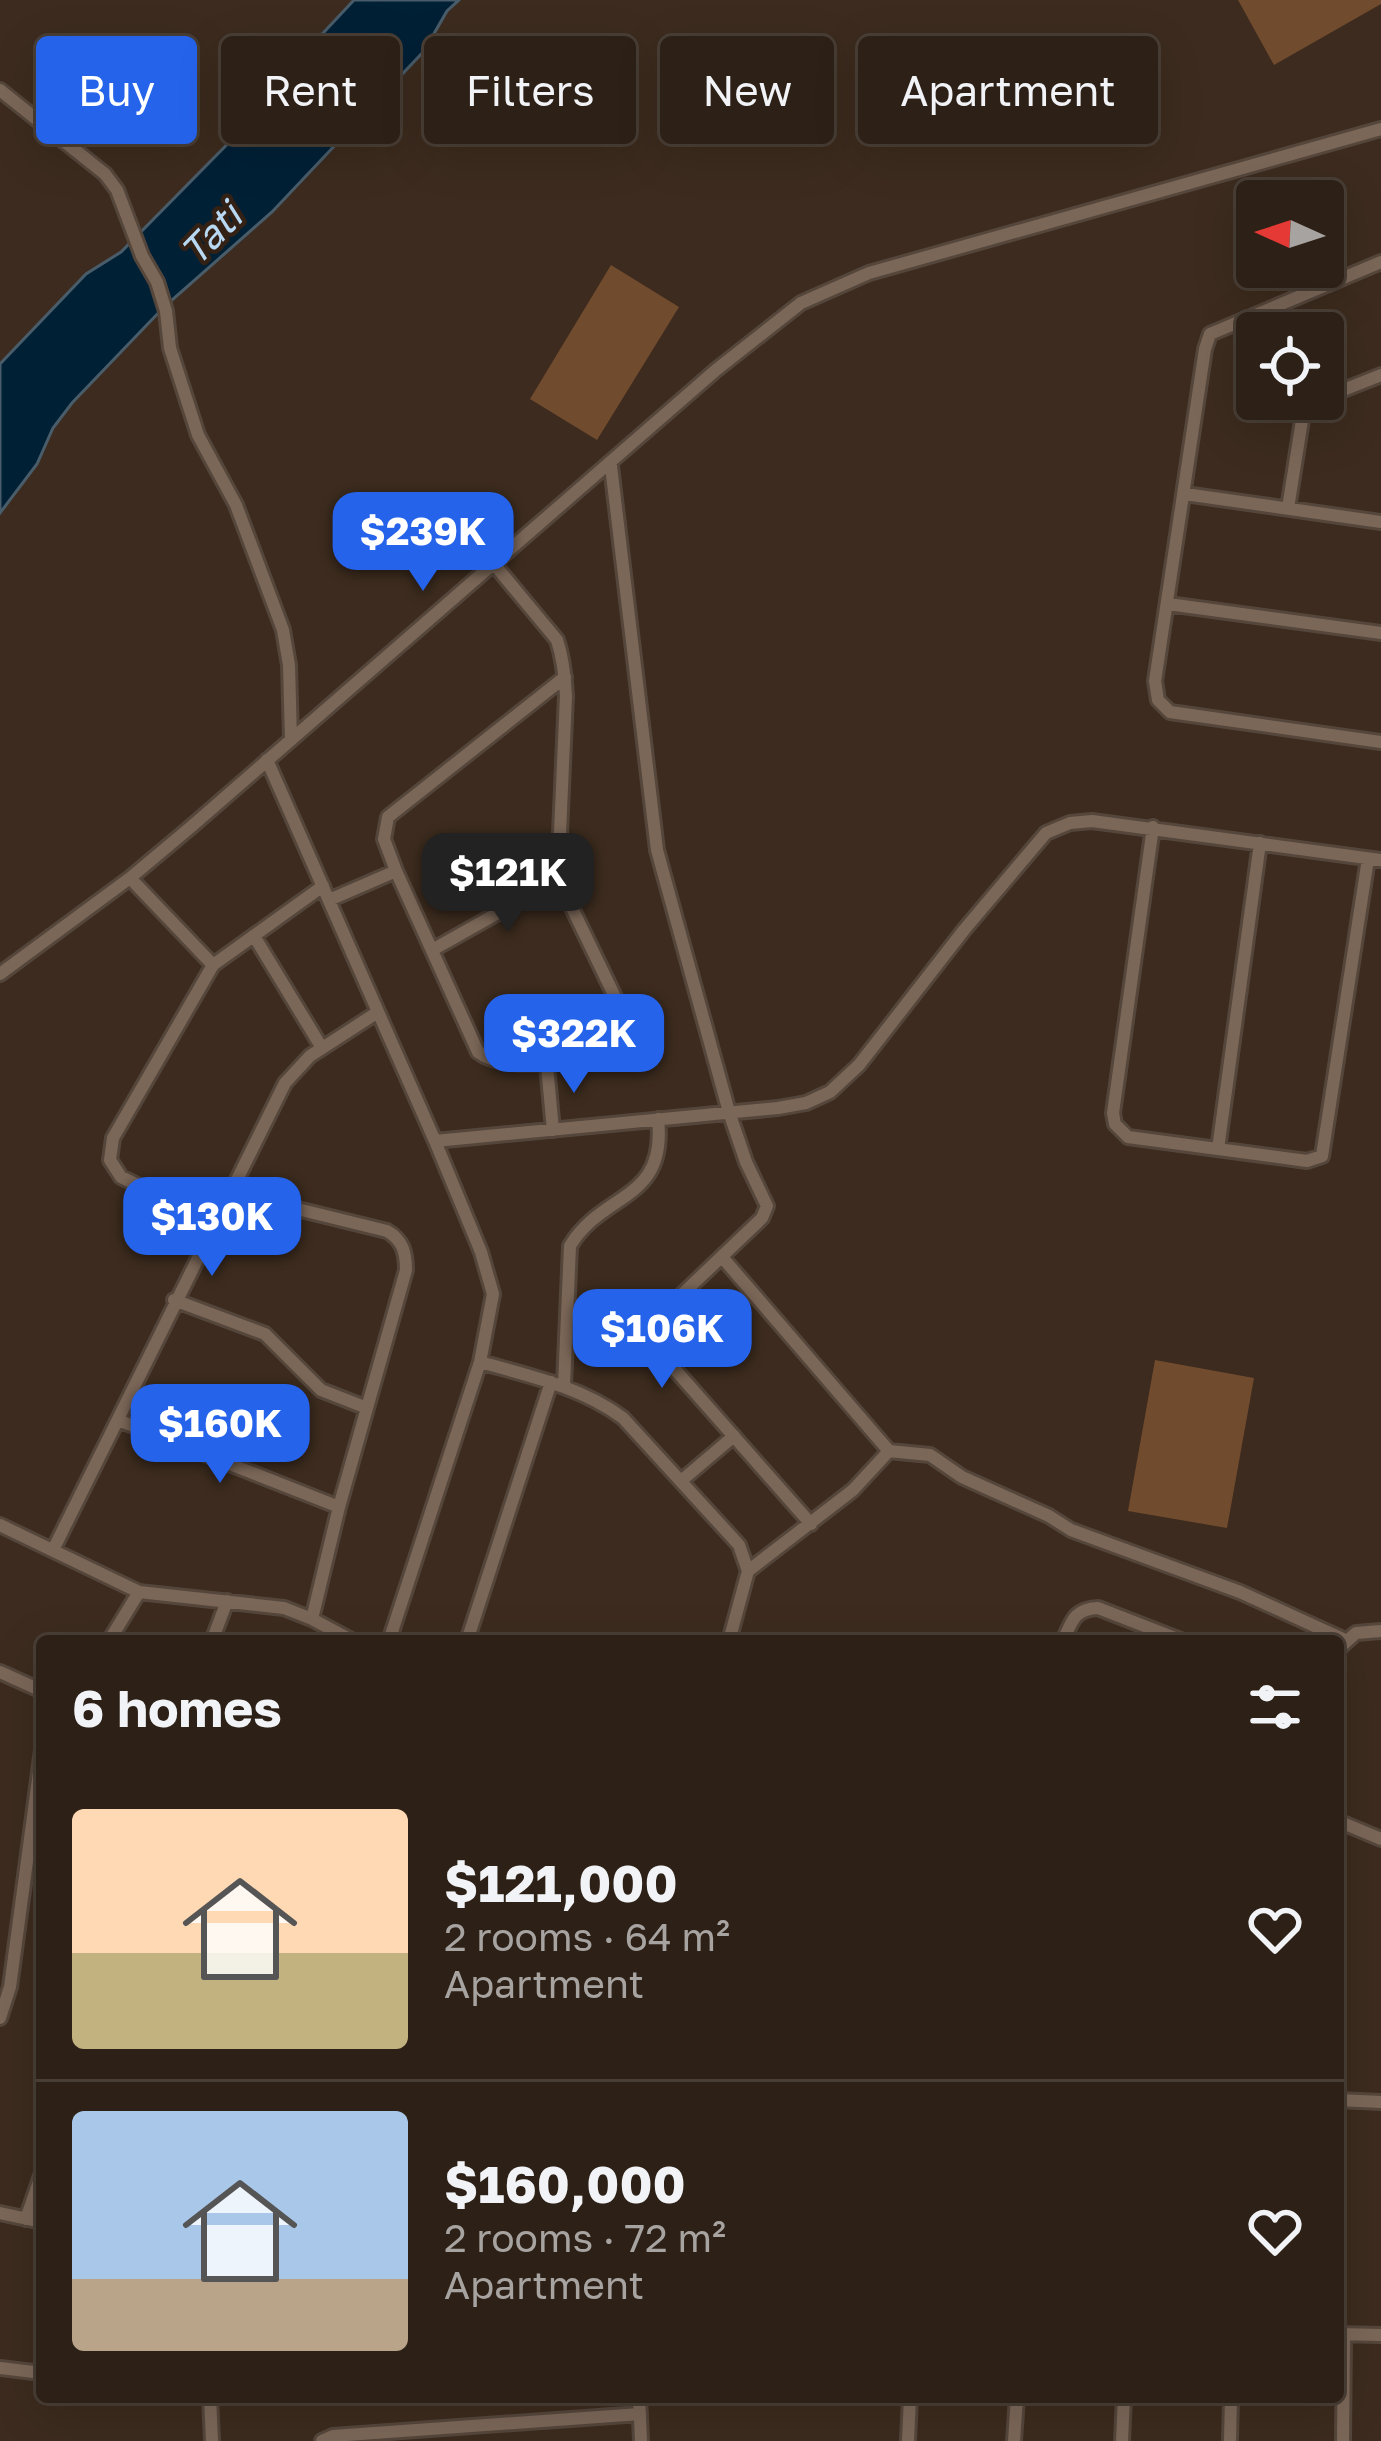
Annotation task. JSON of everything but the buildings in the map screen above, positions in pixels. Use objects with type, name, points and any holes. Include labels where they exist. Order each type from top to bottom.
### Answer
[{"type":"street","points":[[0,90],[105,174],[117,190],[157,282],[170,348],[198,435],[236,505],[283,630],[291,740]]},
{"type":"street","points":[[0,974],[130,878],[611,466],[716,370],[801,303],[869,273],[1381,129]]},
{"type":"street","points":[[1381,262],[1210,334],[1155,681],[1158,700],[1170,712],[1381,742]]},
{"type":"street","points":[[1344,390],[1381,374]]},
{"type":"street","points":[[1288,508],[1302,420]]},
{"type":"street","points":[[611,466],[657,850],[730,1112],[767,1206],[762,1218],[647,1333],[812,1524]]},
{"type":"street","points":[[1185,494],[1381,522]]},
{"type":"street","points":[[494,564],[557,640],[565,676],[558,879],[617,1000],[620,1019],[614,1034],[604,1041],[547,1066],[490,1059],[478,1052],[384,839],[388,817],[565,676]]},
{"type":"street","points":[[1168,604],[1381,633]]},
{"type":"street","points":[[267,760],[490,1276],[493,1312],[480,1362],[391,1635]]},
{"type":"street","points":[[435,1141],[806,1103],[830,1092],[859,1065],[1046,833],[1079,821],[1154,827],[1374,860],[1322,1156],[1307,1161],[1128,1137],[1115,1124],[1154,827]]},
{"type":"street","points":[[1218,1149],[1260,843]]},
{"type":"street","points":[[329,900],[396,872]]},
{"type":"street","points":[[130,878],[213,965]]},
{"type":"street","points":[[434,949],[558,879]]},
{"type":"street","points":[[213,1222],[121,1177],[110,1150],[213,965],[322,886]]},
{"type":"street","points":[[254,935],[322,1048]]},
{"type":"street","points":[[53,1550],[285,1083],[322,1048],[378,1012]]},
{"type":"street","points":[[547,1066],[553,1130]]},
{"type":"street","points":[[469,1635],[557,1384],[570,1246],[654,1167],[660,1144],[658,1119]]},
{"type":"street","points":[[229,1192],[397,1236],[406,1257],[313,1618]]},
{"type":"street","points":[[722,1257],[890,1451],[922,1452],[962,1478],[1071,1530],[1240,1592],[1324,1635]]},
{"type":"street","points":[[175,1300],[265,1334],[321,1390],[367,1408]]},
{"type":"street","points":[[480,1362],[557,1384],[623,1418],[681,1480],[740,1545],[748,1570],[731,1635]]},
{"type":"street","points":[[118,1420],[339,1508]]},
{"type":"street","points":[[681,1480],[734,1436]]},
{"type":"street","points":[[748,1570],[853,1490],[890,1451]]},
{"type":"street","points":[[0,1525],[140,1592],[276,1607],[313,1618],[343,1635]]},
{"type":"street","points":[[113,1635],[140,1592]]},
{"type":"street","points":[[214,1635],[227,1601]]},
{"type":"street","points":[[1067,1635],[1076,1614],[1097,1608],[1167,1635]]},
{"type":"street","points":[[1344,1642],[1356,1633],[1381,1631]]},
{"type":"street","points":[[0,1672],[36,1688]]},
{"type":"street","points":[[0,2018],[10,1987],[36,1814]]},
{"type":"street","points":[[1344,1824],[1381,1839]]},
{"type":"street","points":[[0,1911],[20,1912]]},
{"type":"street","points":[[1344,2100],[1381,2102]]},
{"type":"street","points":[[26,2219],[36,2190]]},
{"type":"street","points":[[0,2213],[36,2221]]},
{"type":"street","points":[[1344,2334],[1381,2335]]},
{"type":"street","points":[[0,2368],[36,2372]]},
{"type":"street","points":[[210,2403],[212,2441]]},
{"type":"street","points":[[639,2403],[641,2441]]},
{"type":"street","points":[[908,2441],[910,2403]]},
{"type":"street","points":[[1014,2441],[1017,2403]]},
{"type":"street","points":[[1122,2441],[1124,2403]]},
{"type":"street","points":[[1231,2441],[1232,2403]]},
{"type":"street","points":[[1342,2403],[1343,2441]]},
{"type":"street","points":[[322,2441],[333,2436],[640,2414]]},
{"type":"shaded area","points":[[1238,0],[1381,0],[1381,4],[1274,65]]},
{"type":"shaded area","points":[[611,265],[679,307],[597,440],[530,399]]},
{"type":"shaded area","points":[[1155,1360],[1254,1378],[1227,1528],[1128,1511]]},
{"type":"water","points":[[354,0],[459,0],[433,36],[424,36],[424,51],[400,76],[400,36],[320,36]]},
{"type":"water","name":"Tati","points":[[228,144],[336,144],[272,212],[164,307],[72,403],[53,428],[37,464],[0,513],[0,364],[86,274],[121,252]]}]
